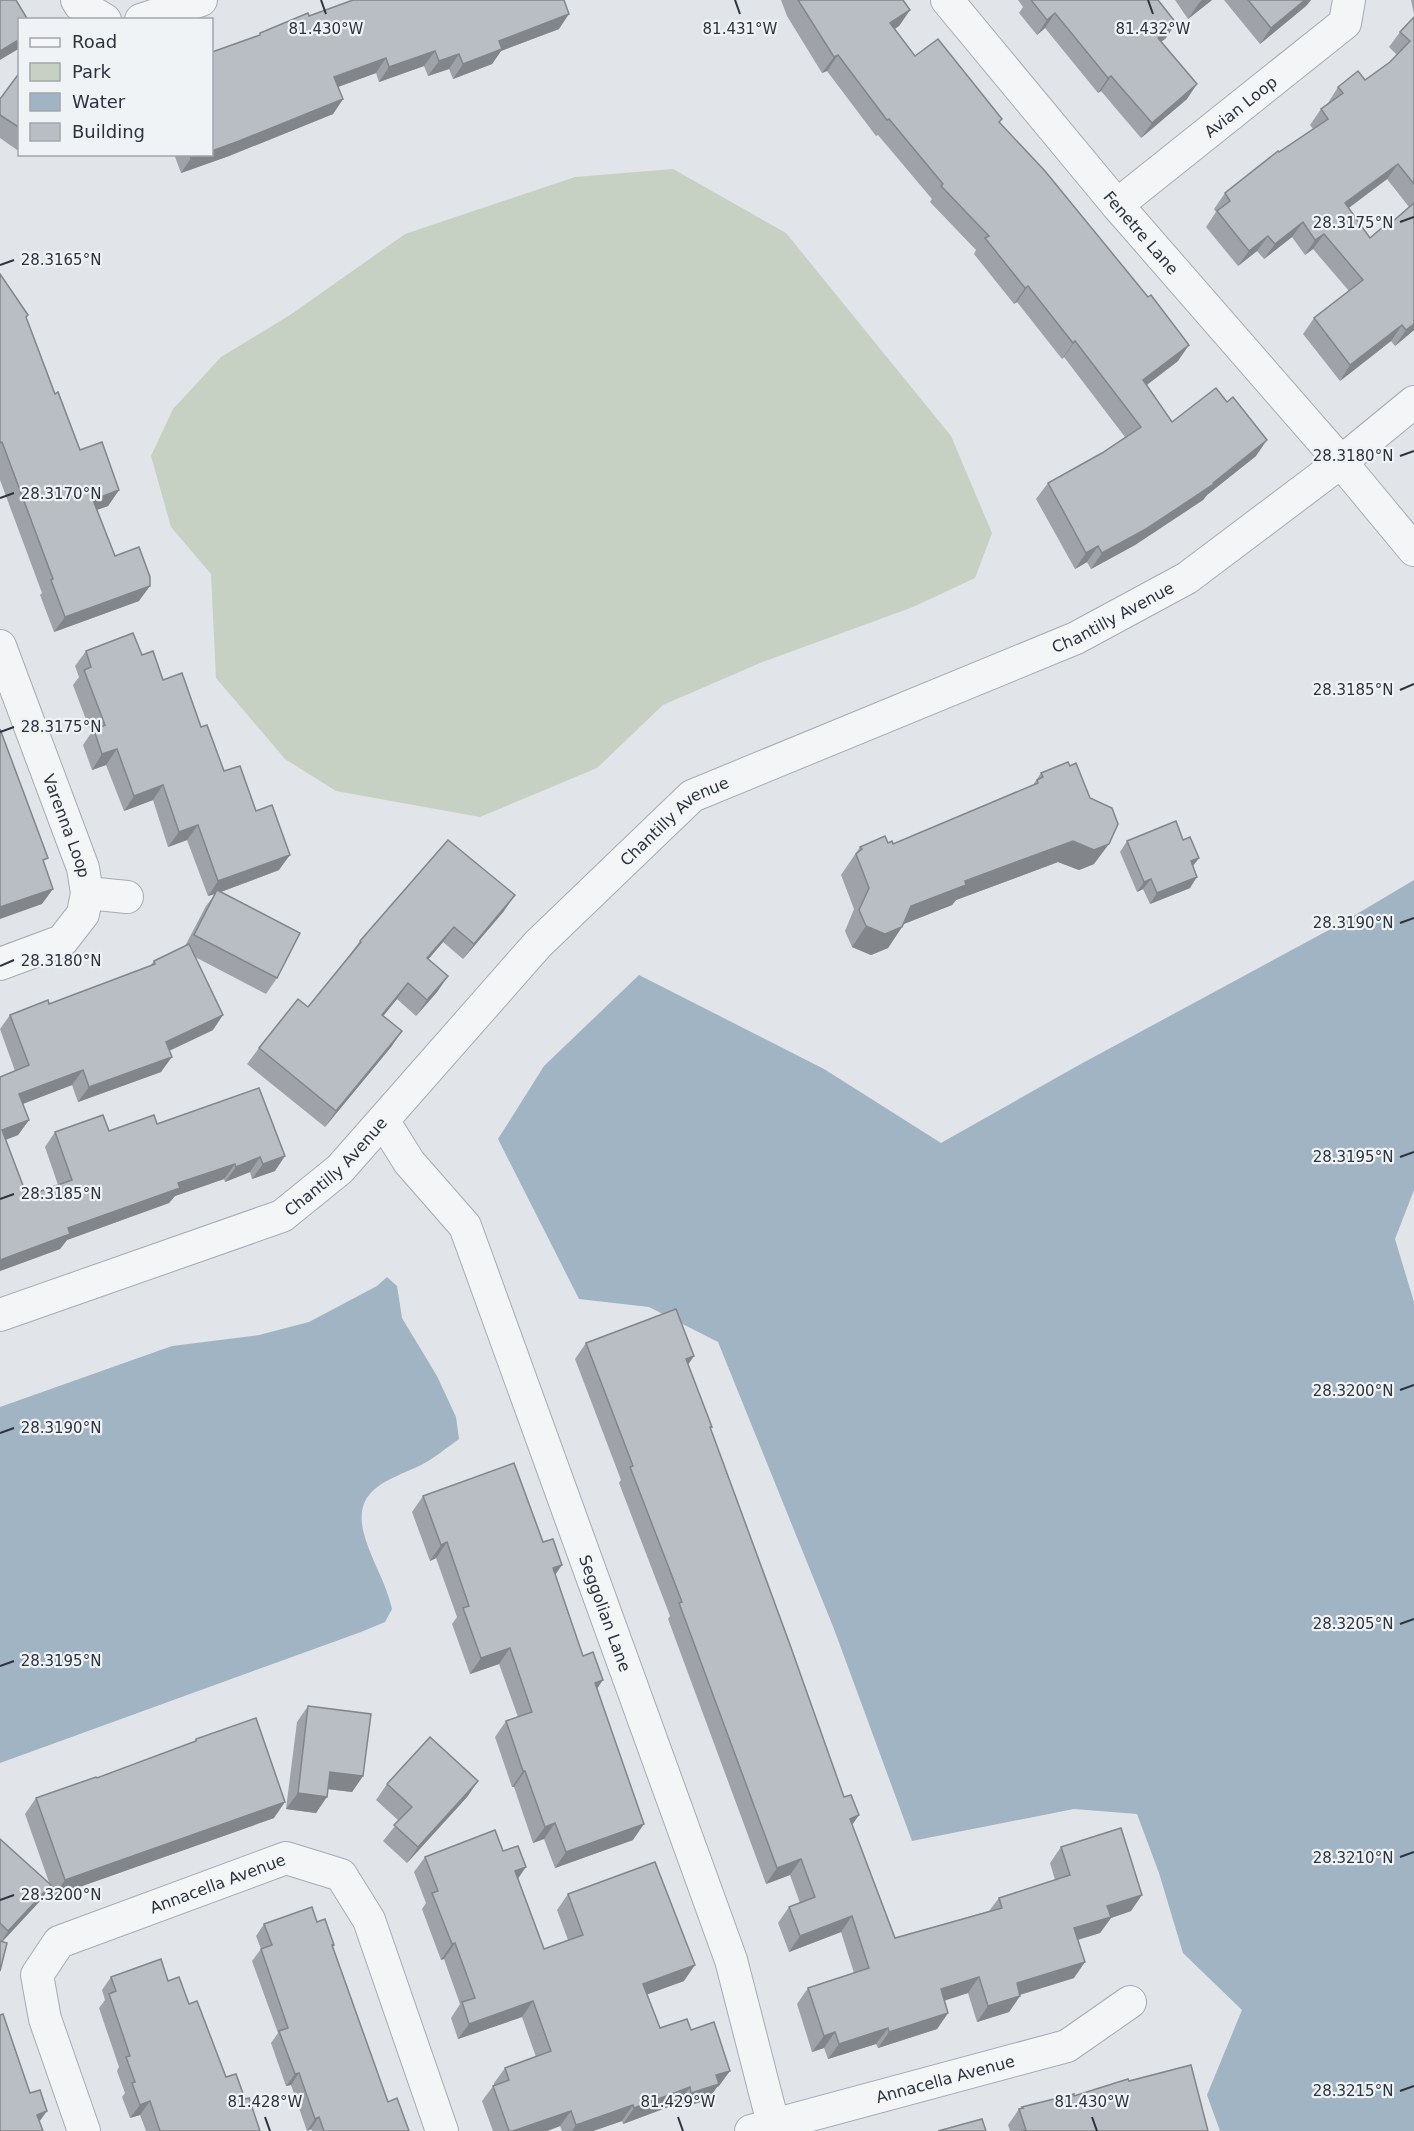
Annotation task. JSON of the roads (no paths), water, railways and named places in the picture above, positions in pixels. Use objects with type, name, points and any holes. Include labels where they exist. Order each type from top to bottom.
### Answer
[{"type":"street","points":[[77,0],[80,5],[102,18]]},
{"type":"street","points":[[147,18],[201,0]]},
{"type":"street","name":"Fenetre Lane","points":[[947,0],[1117,205],[1341,462],[1414,550]]},
{"type":"street","name":"Avian Loop","points":[[1117,205],[1345,23],[1349,0]]},
{"type":"street","name":"Chantilly Avenue","points":[[0,1315],[282,1216],[340,1169],[384,1122],[538,944],[692,796],[1076,638],[1187,578],[1341,462],[1414,402]]},
{"type":"street","name":"Varenna Loop","points":[[0,646],[83,868],[87,893],[83,914],[62,941],[0,963]]},
{"type":"street","points":[[87,893],[127,897]]},
{"type":"street","name":"Seggolian Lane","points":[[384,1122],[409,1162],[465,1226],[731,1959],[766,2129]]},
{"type":"street","name":"Annacella Avenue","points":[[84,2131],[45,2019],[37,1974],[59,1942],[286,1858],[341,1875],[369,1920],[442,2131]]},
{"type":"street","name":"Annacella Avenue","points":[[766,2129],[1067,2046],[1130,2002]]},
{"type":"water","points":[[1414,880],[1414,1190],[1395,1239],[1414,1302],[1414,2131],[1220,2131],[1207,2095],[1242,2010],[1183,1953],[1159,1873],[1137,1814],[1074,1809],[912,1841],[834,1629],[718,1342],[649,1307],[579,1299],[498,1139],[544,1066],[639,975],[824,1069],[941,1143],[1079,1065],[1340,924]]},
{"type":"water","points":[[387,1277],[397,1286],[402,1318],[437,1376],[456,1417],[459,1439],[426,1462],[377,1487],[369,1494],[364,1504],[363,1530],[392,1609],[385,1622],[0,1763],[0,1407],[172,1346],[259,1335],[309,1322],[377,1286]]}]
